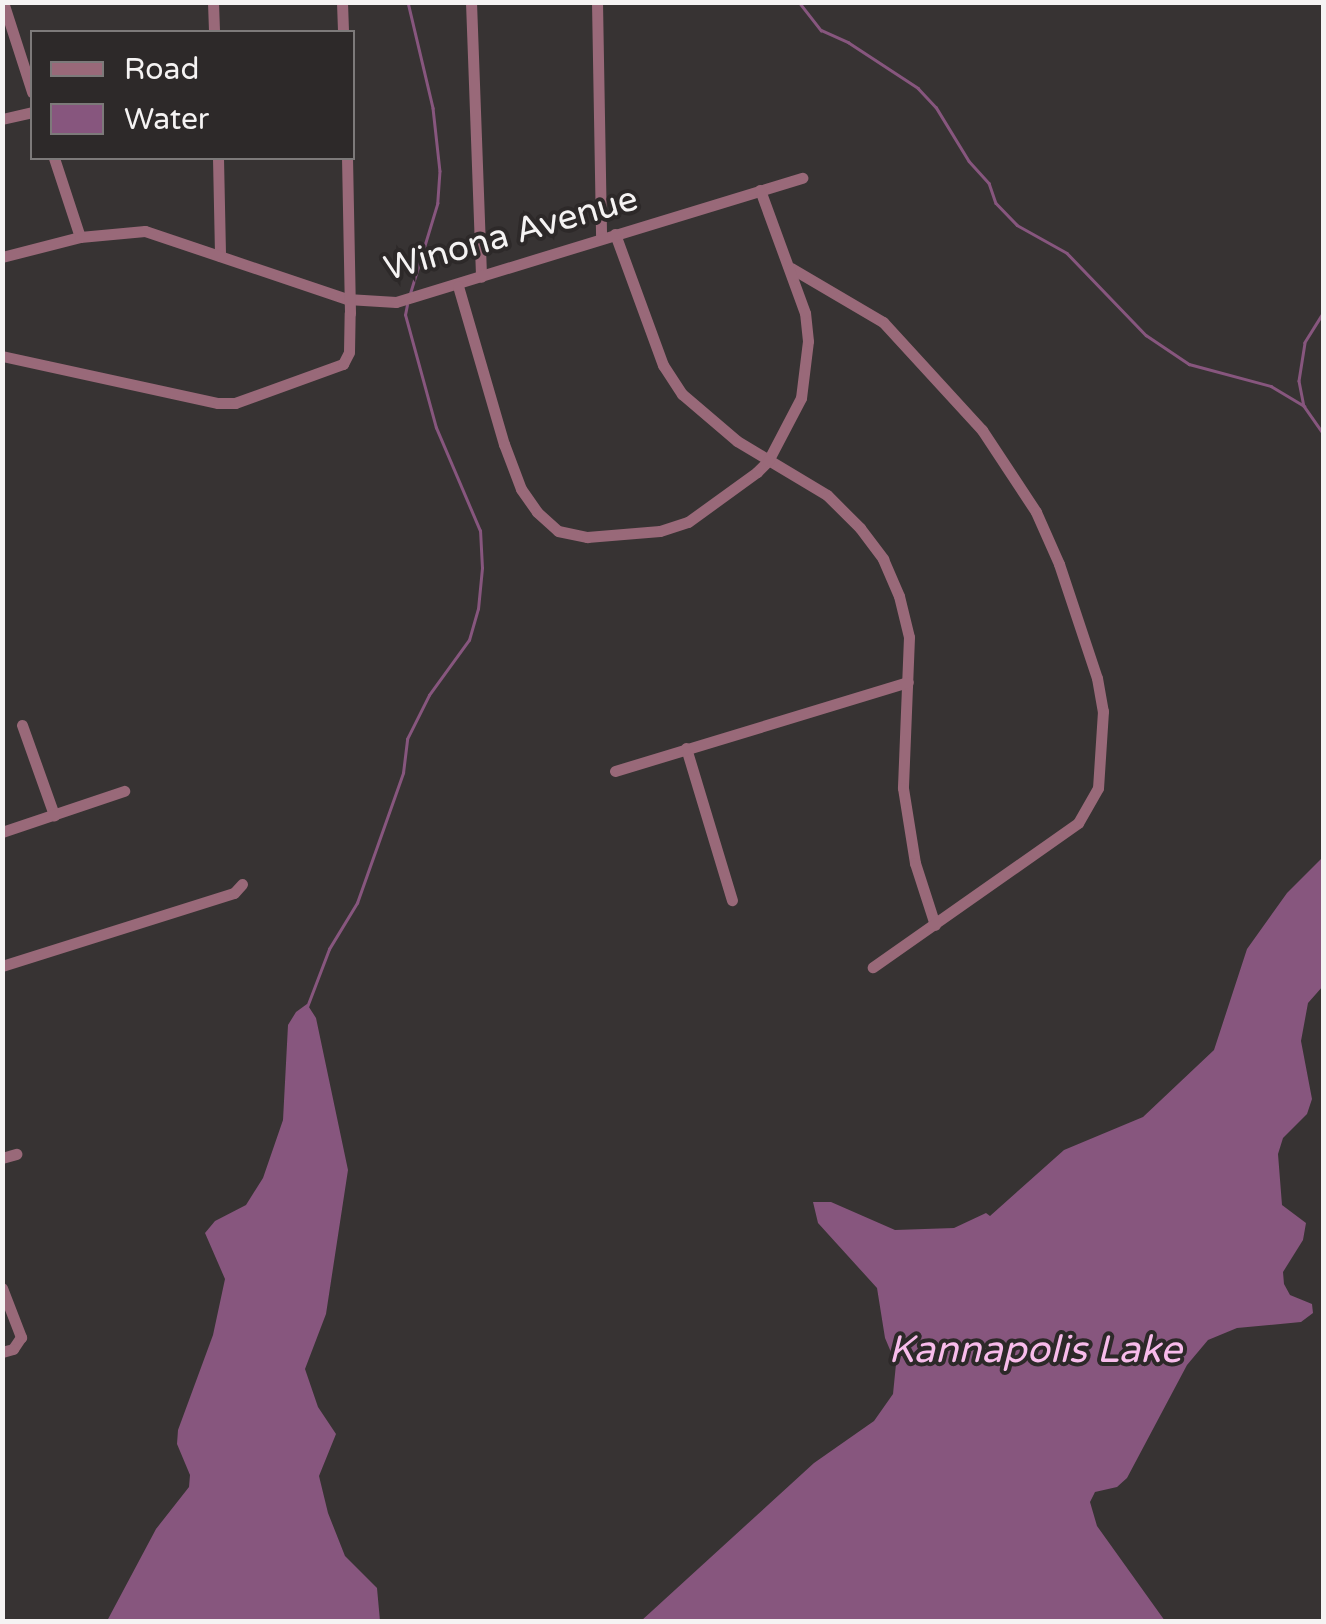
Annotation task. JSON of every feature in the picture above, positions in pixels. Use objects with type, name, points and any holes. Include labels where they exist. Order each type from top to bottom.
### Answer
[{"type":"street","points":[[3,2],[30,86]]},
{"type":"street","points":[[213,2],[214,30]]},
{"type":"street","points":[[342,2],[343,30]]},
{"type":"street","points":[[470,2],[481,277]]},
{"type":"street","points":[[596,2],[601,238]]},
{"type":"street","points":[[2,120],[30,113]]},
{"type":"street","points":[[55,160],[80,237]]},
{"type":"street","points":[[218,160],[220,256]]},
{"type":"street","points":[[2,356],[218,403],[234,402],[344,364],[349,352],[346,160]]},
{"type":"street","name":"Winona Avenue","points":[[2,257],[80,237],[146,231],[347,299],[396,302],[802,178]]},
{"type":"street","points":[[458,286],[521,489],[558,531],[619,537],[688,522],[768,461],[791,421],[806,372],[805,314],[760,190]]},
{"type":"street","points":[[615,234],[656,349],[682,394],[714,424],[827,495],[860,528],[883,559],[900,596],[909,637],[903,788],[907,830],[935,925]]},
{"type":"street","points":[[791,268],[884,322],[982,430],[1036,512],[1059,564],[1098,678],[1102,760],[1098,788],[1078,823],[873,967]]},
{"type":"street","points":[[615,771],[908,682]]},
{"type":"street","points":[[22,726],[54,815]]},
{"type":"street","points":[[686,748],[732,900]]},
{"type":"street","points":[[2,832],[124,790]]},
{"type":"street","points":[[2,966],[234,893],[242,884]]},
{"type":"street","points":[[2,1288],[21,1337],[13,1349],[2,1352]]},
{"type":"water","name":"Kannapolis Lake","points":[[1323,857],[1323,986],[1308,1003],[1301,1041],[1312,1099],[1307,1114],[1283,1138],[1278,1154],[1282,1205],[1306,1223],[1303,1240],[1283,1272],[1284,1284],[1290,1295],[1312,1304],[1313,1313],[1301,1322],[1237,1328],[1208,1340],[1187,1365],[1127,1478],[1117,1487],[1095,1492],[1090,1502],[1097,1526],[1165,1621],[641,1621],[814,1463],[874,1421],[893,1394],[896,1364],[885,1338],[877,1288],[818,1223],[813,1202],[831,1202],[895,1230],[954,1228],[986,1213],[990,1216],[1064,1150],[1143,1117],[1214,1050],[1247,949],[1287,893]]},
{"type":"water","points":[[307,1004],[316,1018],[348,1170],[326,1314],[305,1369],[318,1407],[336,1434],[319,1476],[328,1513],[345,1556],[377,1588],[380,1621],[107,1621],[156,1529],[189,1487],[190,1475],[177,1444],[178,1430],[213,1335],[225,1279],[205,1233],[215,1221],[246,1205],[263,1178],[283,1120],[288,1025]]},
{"type":"waterway","points":[[408,2],[433,108],[440,171],[438,203],[411,292]]},
{"type":"waterway","points":[[799,2],[821,30],[848,42],[918,88],[936,107],[969,161],[989,183],[996,203],[1017,225],[1067,253],[1146,335],[1189,364],[1271,386],[1304,406]]},
{"type":"waterway","points":[[307,1007],[329,949],[357,903],[403,773],[407,739],[429,695],[469,640],[478,609],[480,531],[436,428],[405,315],[407,305]]},
{"type":"waterway","points":[[1324,312],[1305,343],[1299,381],[1304,406],[1324,435]]}]
